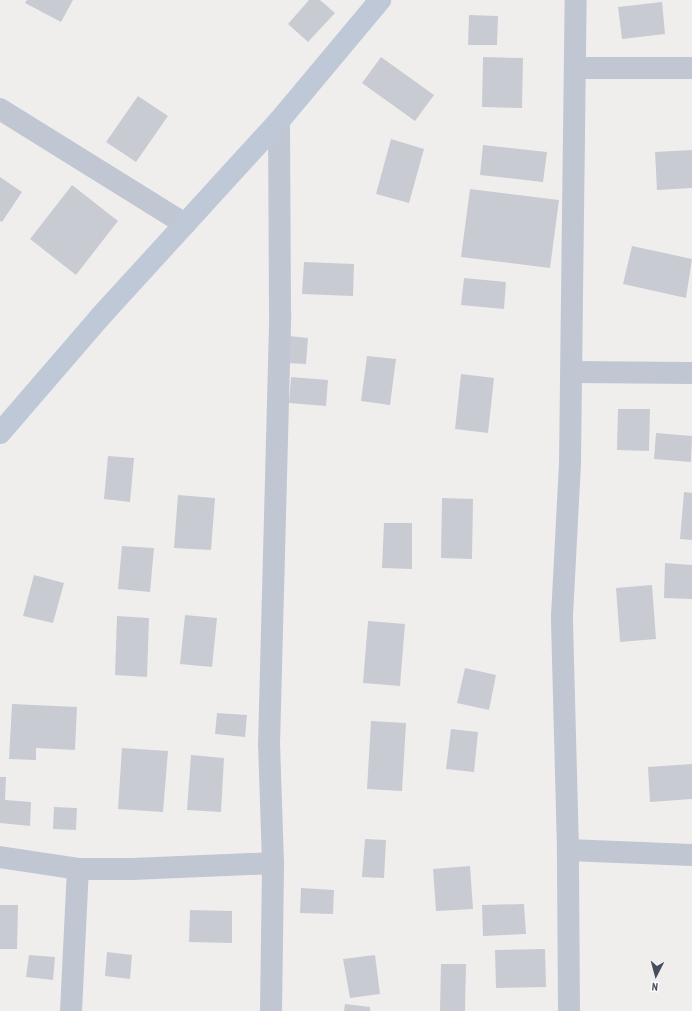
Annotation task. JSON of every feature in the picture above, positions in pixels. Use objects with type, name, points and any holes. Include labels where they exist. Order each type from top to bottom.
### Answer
[{"type":"street","points":[[0,433],[185,224],[279,121],[380,0]]},
{"type":"street","points":[[569,1011],[568,850],[562,616],[572,372],[577,68],[576,0]]},
{"type":"street","points":[[577,68],[692,68]]},
{"type":"street","points":[[0,109],[185,224]]},
{"type":"street","points":[[271,1011],[274,862],[269,745],[280,312],[279,121]]},
{"type":"street","points":[[572,372],[692,373]]},
{"type":"street","points":[[568,850],[692,855]]},
{"type":"street","points":[[0,857],[78,869],[132,869],[274,862]]},
{"type":"street","points":[[71,1011],[78,869]]},
{"type":"building","points":[[27,0],[73,0],[61,22],[25,3]]},
{"type":"building","points":[[309,0],[320,0],[335,13],[308,42],[288,24]]},
{"type":"building","points":[[662,2],[665,34],[622,39],[618,7]]},
{"type":"building","points":[[469,15],[498,16],[497,45],[468,45]]},
{"type":"building","points":[[381,57],[434,95],[415,121],[362,83]]},
{"type":"building","points":[[483,57],[523,58],[522,108],[482,107]]},
{"type":"building","points":[[138,96],[168,116],[136,162],[106,142]]},
{"type":"building","points":[[391,139],[424,149],[409,203],[376,194]]},
{"type":"building","points":[[483,145],[547,152],[543,182],[480,175]]},
{"type":"building","points":[[692,150],[692,188],[657,190],[655,152]]},
{"type":"building","points":[[0,177],[22,192],[2,222],[0,221]]},
{"type":"building","points":[[72,185],[118,221],[76,275],[30,239]]},
{"type":"building","points":[[470,189],[559,200],[550,268],[461,257]]},
{"type":"building","points":[[632,246],[692,259],[686,298],[623,284]]},
{"type":"building","points":[[304,262],[354,264],[353,296],[302,294]]},
{"type":"building","points":[[464,278],[506,282],[504,309],[461,305]]},
{"type":"building","points":[[289,336],[308,338],[306,364],[287,363]]},
{"type":"building","points":[[367,356],[396,359],[390,405],[361,401]]},
{"type":"building","points":[[461,374],[494,378],[488,433],[455,429]]},
{"type":"building","points":[[291,377],[328,380],[326,406],[289,403]]},
{"type":"building","points":[[618,409],[650,409],[649,451],[617,450]]},
{"type":"building","points":[[656,433],[692,436],[691,462],[654,459]]},
{"type":"building","points":[[108,456],[134,458],[130,502],[104,499]]},
{"type":"building","points":[[684,492],[692,493],[692,540],[680,539]]},
{"type":"building","points":[[178,495],[215,498],[211,550],[174,548]]},
{"type":"building","points":[[442,498],[473,499],[472,559],[441,558]]},
{"type":"building","points":[[384,523],[412,523],[412,569],[382,568]]},
{"type":"building","points":[[122,546],[154,548],[150,592],[118,589]]},
{"type":"building","points":[[665,563],[692,565],[692,599],[664,598]]},
{"type":"building","points":[[34,575],[64,583],[53,623],[23,616]]},
{"type":"building","points":[[652,585],[656,639],[620,642],[616,588]]},
{"type":"building","points":[[185,615],[217,618],[212,667],[180,664]]},
{"type":"building","points":[[117,616],[149,618],[147,677],[115,675]]},
{"type":"building","points":[[368,621],[405,624],[400,686],[363,683]]},
{"type":"building","points":[[465,668],[496,675],[489,710],[457,703]]},
{"type":"building","points":[[12,704],[77,707],[75,750],[36,748],[36,760],[9,759]]},
{"type":"building","points":[[217,713],[247,715],[245,737],[215,734]]},
{"type":"building","points":[[371,721],[406,723],[402,791],[367,789]]},
{"type":"building","points":[[451,729],[478,732],[474,772],[446,769]]},
{"type":"building","points":[[122,748],[168,751],[163,812],[118,809]]},
{"type":"building","points":[[191,755],[224,758],[221,812],[187,810]]},
{"type":"building","points":[[692,764],[692,799],[650,802],[648,767]]},
{"type":"building","points":[[0,777],[6,777],[5,800],[31,802],[30,826],[0,823]]},
{"type":"building","points":[[54,807],[77,808],[76,830],[53,829]]},
{"type":"building","points":[[365,839],[386,840],[384,878],[362,877]]},
{"type":"building","points":[[470,866],[473,909],[436,911],[433,869]]},
{"type":"building","points":[[301,888],[334,890],[333,914],[300,913]]},
{"type":"building","points":[[524,904],[526,934],[483,936],[482,905]]},
{"type":"building","points":[[0,905],[18,905],[17,949],[0,949]]},
{"type":"building","points":[[190,910],[232,911],[232,943],[189,942]]},
{"type":"building","points":[[545,949],[546,987],[496,988],[495,950]]},
{"type":"building","points":[[107,952],[132,955],[130,979],[105,976]]},
{"type":"building","points":[[29,955],[55,957],[53,980],[26,977]]},
{"type":"building","points":[[375,955],[380,994],[350,998],[343,959]]},
{"type":"building","points":[[441,964],[466,964],[465,1011],[440,1011]]},
{"type":"building","points":[[345,1004],[370,1007],[370,1011],[344,1011]]}]
